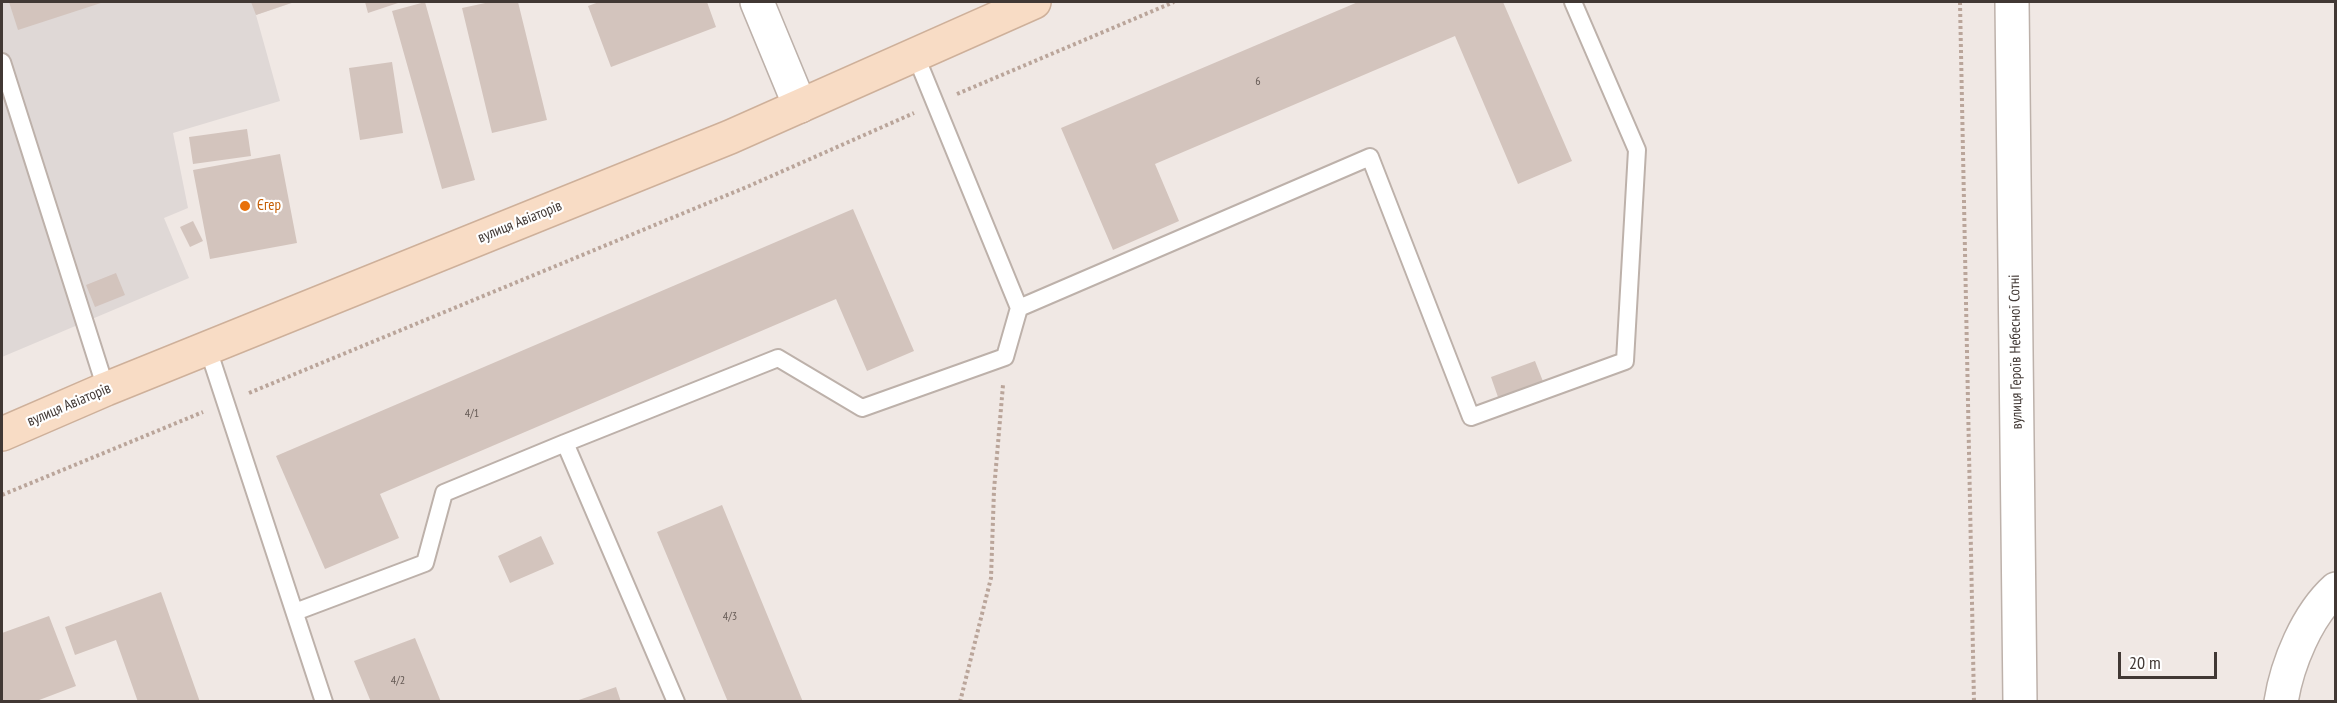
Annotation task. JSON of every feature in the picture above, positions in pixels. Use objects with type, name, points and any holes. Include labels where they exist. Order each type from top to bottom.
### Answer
[{"type":"street","points":[[757,2],[800,106]]},
{"type":"street","name":"вулиця Героїв Небесної Сотні","points":[[2012,2],[2020,702]]},
{"type":"street","name":"вулиця Авіаторів","points":[[2,434],[106,389],[730,137],[1021,4]]},
{"type":"street","points":[[2281,702],[2285,679],[2300,640],[2326,598],[2336,589]]},
{"type":"lane","points":[[1019,308],[1370,157],[1471,417],[1625,361],[1637,150],[1573,2]]},
{"type":"lane","points":[[295,612],[424,563],[444,493],[778,358],[862,408],[1005,357],[1019,308],[915,54]]},
{"type":"lane","points":[[2,62],[106,389]]},
{"type":"lane","points":[[208,349],[324,702]]},
{"type":"lane","points":[[565,443],[676,702]]},
{"type":"path","points":[[2,495],[749,186],[1174,2]]},
{"type":"path","points":[[1960,2],[1974,702]]},
{"type":"path","points":[[960,702],[991,578],[994,490],[1005,357]]},
{"type":"shaded area","points":[[2,2],[295,2],[256,15],[280,101],[173,133],[188,208],[164,218],[189,278],[2,357]]},
{"type":"building","points":[[9,2],[104,2],[18,30]]},
{"type":"building","points":[[251,2],[294,2],[256,15]]},
{"type":"building","points":[[365,2],[401,2],[368,13]]},
{"type":"building","points":[[425,2],[475,180],[442,189],[392,11]]},
{"type":"building","points":[[490,2],[518,2],[547,120],[492,133],[462,8]]},
{"type":"building","points":[[599,2],[707,2],[716,27],[611,67],[588,6]]},
{"type":"building","points":[[1358,2],[1503,2],[1572,161],[1518,184],[1455,36],[1155,164],[1179,221],[1113,250],[1061,128]]},
{"type":"building","points":[[392,62],[403,133],[360,140],[349,68]]},
{"type":"building","points":[[247,129],[251,156],[193,164],[189,137]]},
{"type":"building","name":"Єгер","points":[[280,154],[297,243],[210,259],[193,170]]},
{"type":"building","points":[[853,209],[914,351],[867,371],[836,299],[380,494],[399,538],[325,569],[276,456]]},
{"type":"building","points":[[193,221],[203,241],[190,247],[180,227]]},
{"type":"building","points":[[116,273],[125,295],[95,307],[86,285]]},
{"type":"building","points":[[1535,361],[1544,384],[1499,400],[1491,377]]},
{"type":"building","points":[[722,505],[803,702],[728,702],[657,532]]},
{"type":"building","points":[[541,536],[554,564],[510,583],[498,556]]},
{"type":"building","points":[[161,592],[200,702],[138,702],[116,640],[75,655],[65,627]]},
{"type":"building","points":[[49,616],[76,686],[34,702],[2,702],[2,633]]},
{"type":"building","points":[[415,638],[441,702],[371,702],[354,661]]},
{"type":"building","points":[[616,687],[621,702],[576,702],[576,701]]},
{"type":"place","name":"Єгер","points":[[245,206]]}]
